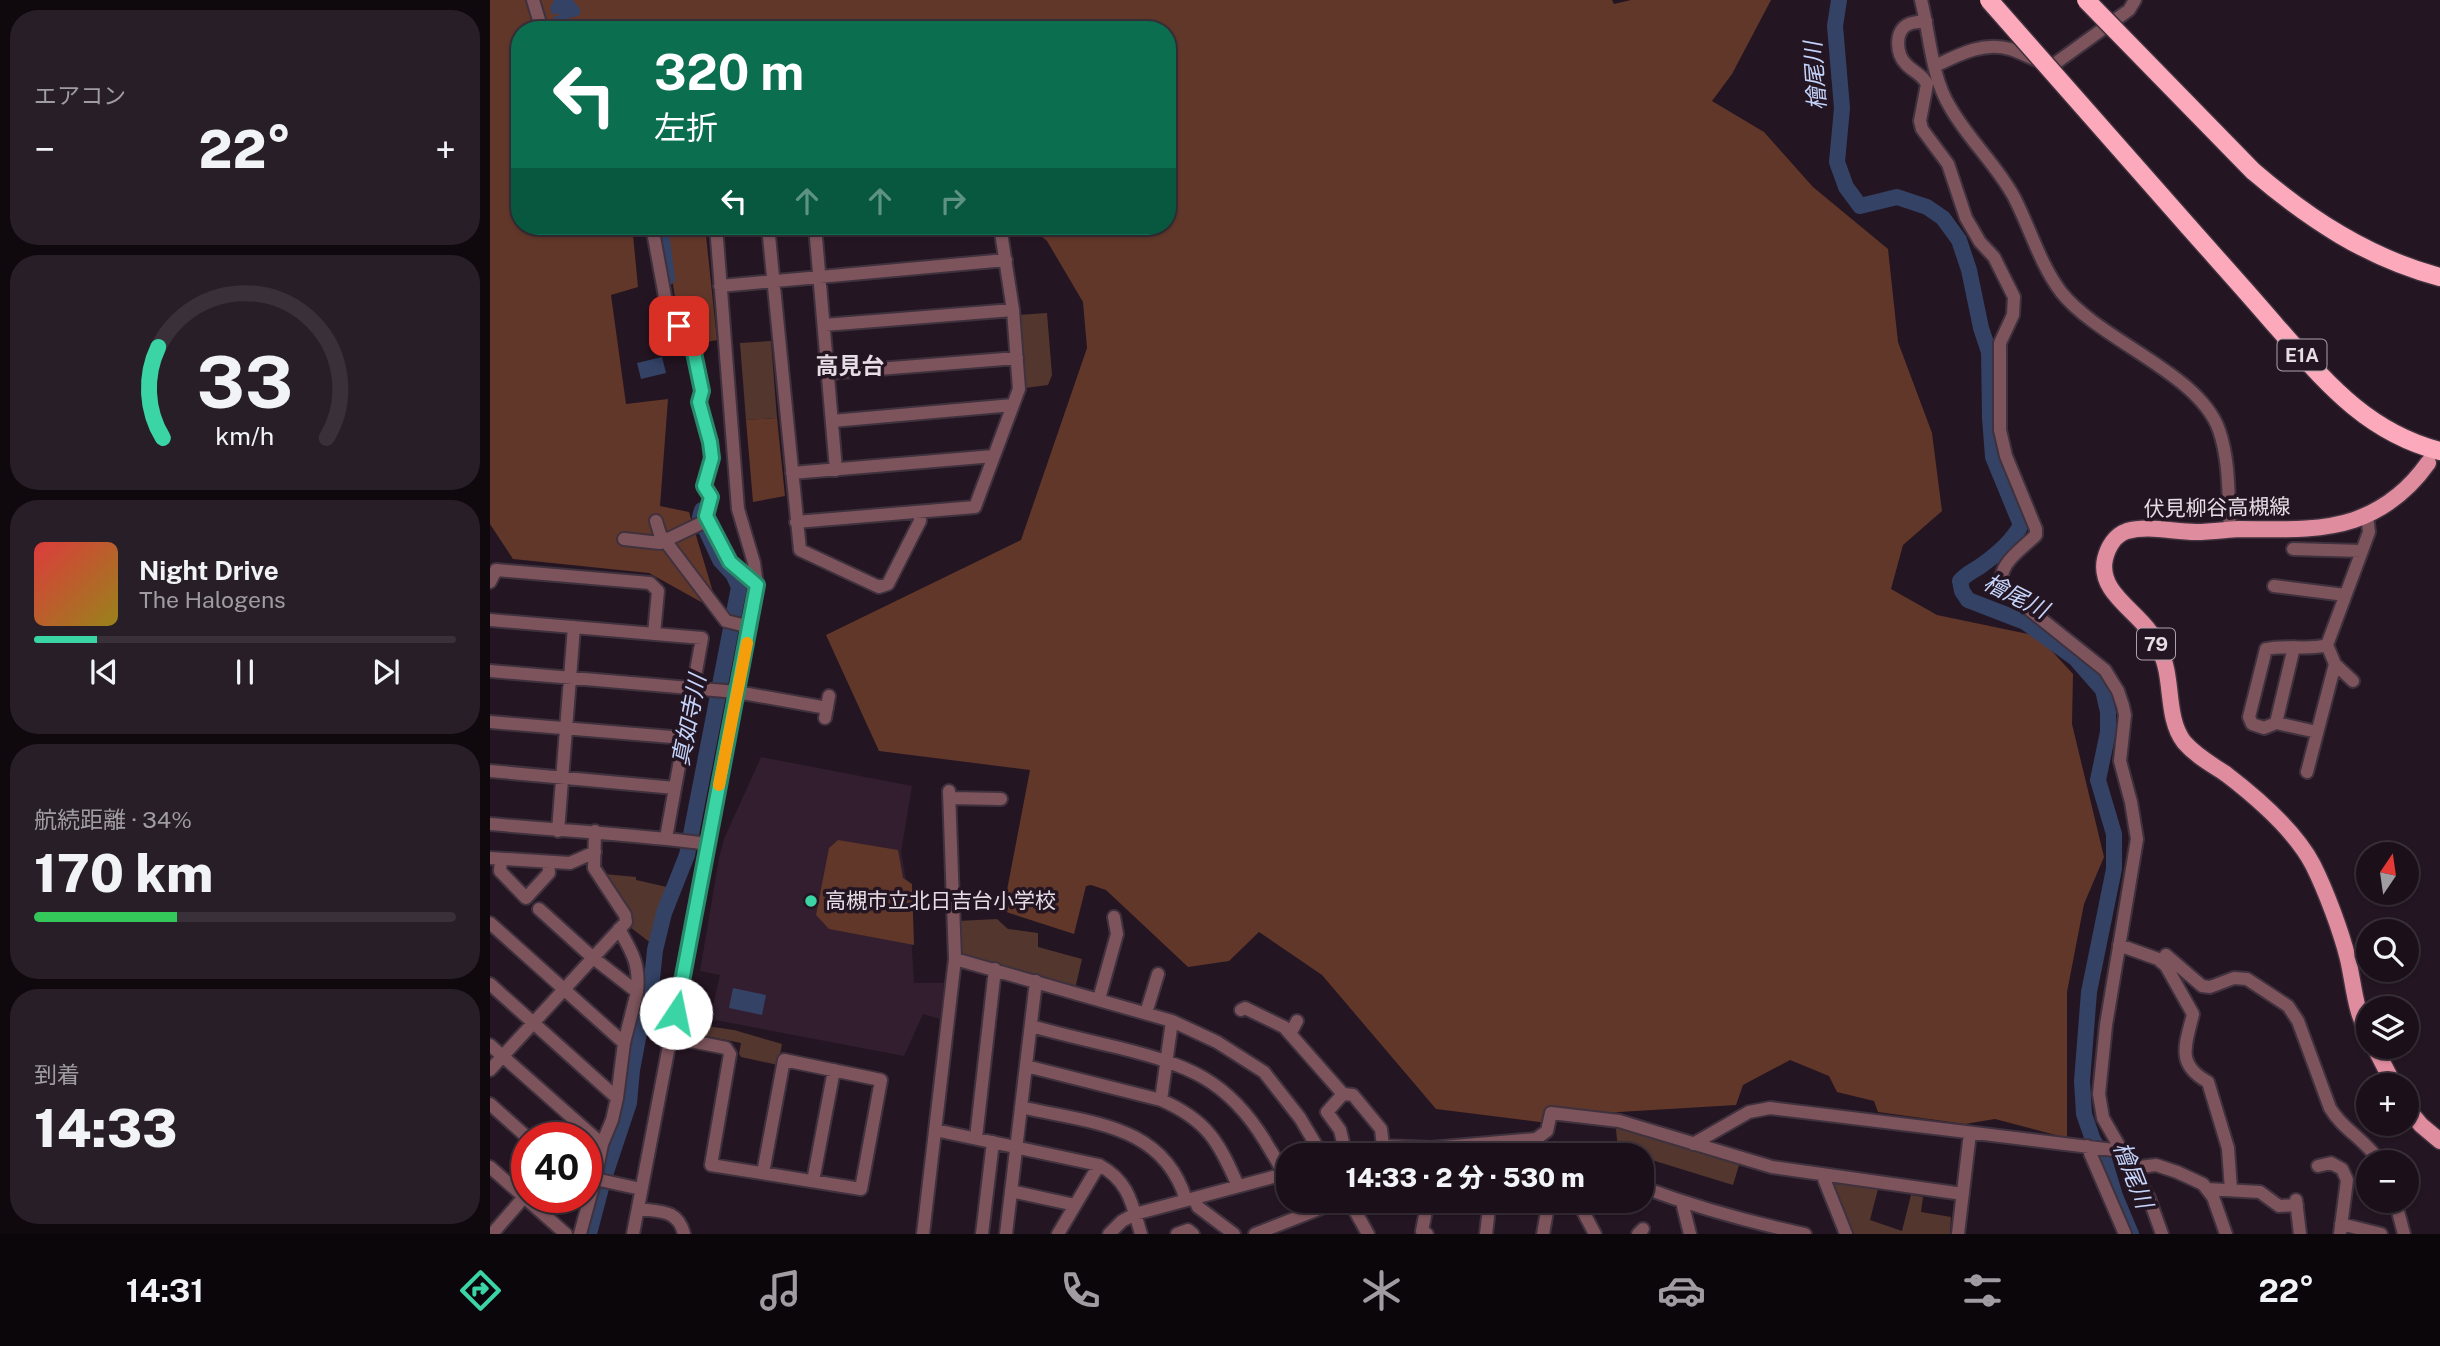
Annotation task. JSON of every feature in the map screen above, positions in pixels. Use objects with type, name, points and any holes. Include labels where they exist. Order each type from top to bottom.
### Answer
[{"type":"highway","name":"E1A","points":[[1989,0],[2334,390],[2375,424],[2434,457]]},
{"type":"highway","points":[[2086,0],[2253,171],[2309,217],[2353,244],[2388,260],[2440,277]]},
{"type":"main road","name":"伏見柳谷高槻線","points":[[2356,1007],[2343,943],[2314,866],[2291,833],[2225,774],[2196,754],[2182,739],[2170,700],[2162,654],[2150,632],[2110,589],[2104,573],[2105,561],[2109,547],[2126,531],[2148,528],[2194,532],[2322,527],[2351,521],[2379,510],[2400,494],[2434,457]]},
{"type":"main road","points":[[2419,1123],[2440,1141]]},
{"type":"street","points":[[533,0],[539,21]]},
{"type":"street","points":[[1921,0],[1935,66],[1949,106],[2001,175],[2021,211],[2050,275],[2062,293],[2096,324],[2170,375],[2207,408],[2218,427],[2224,447],[2230,530]]},
{"type":"street","points":[[1935,66],[1970,49],[1989,47],[2007,48],[2038,62],[2053,65],[2129,10],[2135,0]]},
{"type":"street","points":[[1926,21],[1910,23],[1902,29],[1898,39],[1904,63],[1924,78],[1927,84],[1920,121],[1922,129],[1948,164],[1966,218],[1980,242],[1994,257],[2014,297],[2013,315],[1998,352],[2000,430],[2006,456],[2036,535],[2003,567],[2001,583],[2005,590],[2105,670],[2118,691],[2125,715],[2120,761],[2132,802],[2137,839],[2119,945],[2099,1094],[2103,1118],[2150,1198],[2162,1234]]},
{"type":"street","points":[[654,235],[668,313],[691,338],[702,391],[699,402],[712,458],[706,516],[730,562],[757,585]]},
{"type":"street","points":[[633,1234],[757,585],[754,563],[738,509],[717,235]]},
{"type":"street","points":[[769,235],[800,550],[879,587],[888,584],[920,521],[920,512]]},
{"type":"street","points":[[817,235],[836,470]]},
{"type":"street","points":[[796,522],[975,507],[1019,389],[1013,310],[1002,235]]},
{"type":"street","points":[[720,286],[1006,260]]},
{"type":"street","points":[[824,325],[1013,310]]},
{"type":"street","points":[[828,373],[1017,358]]},
{"type":"street","points":[[832,421],[1013,405]]},
{"type":"street","points":[[792,473],[994,456]]},
{"type":"street","points":[[2353,681],[2335,664],[2327,645],[2369,532],[2367,515]]},
{"type":"street","points":[[624,539],[660,543],[708,520]]},
{"type":"street","points":[[656,521],[665,540],[726,621],[750,627]]},
{"type":"street","points":[[2292,549],[2362,551]]},
{"type":"street","points":[[490,582],[496,570],[650,583],[658,591],[654,634]]},
{"type":"street","points":[[2274,586],[2345,596]]},
{"type":"street","points":[[490,620],[702,638],[666,838]]},
{"type":"street","points":[[558,831],[574,627]]},
{"type":"street","points":[[2317,732],[2276,723],[2264,728],[2252,724],[2249,717],[2266,649],[2276,646],[2315,649],[2327,645]]},
{"type":"street","points":[[2276,723],[2294,647]]},
{"type":"street","points":[[2306,772],[2335,664]]},
{"type":"street","points":[[490,671],[737,692],[827,707]]},
{"type":"street","points":[[490,722],[684,738]]},
{"type":"street","points":[[490,771],[675,788]]},
{"type":"street","points":[[923,1234],[955,959],[949,794],[1001,799]]},
{"type":"street","points":[[490,824],[558,831],[595,831],[708,844]]},
{"type":"street","points":[[490,1070],[625,922],[625,915],[594,868],[595,831]]},
{"type":"street","points":[[548,862],[549,873],[526,898],[500,871],[496,859],[570,863],[595,852]]},
{"type":"street","points":[[539,909],[636,992]]},
{"type":"street","points":[[1098,999],[1117,934],[1114,917]]},
{"type":"street","points":[[490,923],[624,1043]]},
{"type":"street","points":[[602,1144],[617,1098],[624,1043],[638,980],[636,957],[619,929]]},
{"type":"street","points":[[2119,945],[2161,962],[2193,1014],[2184,1052],[2187,1065],[2207,1082],[2228,1148],[2231,1190]]},
{"type":"street","points":[[2161,962],[2165,955],[2202,986],[2210,987],[2234,978],[2247,979],[2288,1006],[2298,1021],[2330,1108],[2337,1120],[2372,1150]]},
{"type":"street","points":[[955,959],[1172,1021],[1217,1042],[1264,1072],[1300,1118],[1315,1143]]},
{"type":"street","points":[[976,1138],[995,969]]},
{"type":"street","points":[[1146,1013],[1158,974]]},
{"type":"street","points":[[1006,1234],[1036,981]]},
{"type":"street","points":[[490,984],[617,1098]]},
{"type":"street","points":[[1241,1010],[1245,1008],[1284,1027],[1343,1094],[1353,1095],[1381,1129],[1383,1143]]},
{"type":"street","points":[[1161,1100],[1172,1021]]},
{"type":"street","points":[[1290,1034],[1297,1021]]},
{"type":"street","points":[[1031,1026],[1179,1064],[1210,1082],[1244,1110],[1276,1159]]},
{"type":"street","points":[[671,1037],[726,1048],[730,1054],[711,1165],[763,1174],[861,1189],[881,1080],[784,1060],[763,1174]]},
{"type":"street","points":[[490,1045],[577,1122]]},
{"type":"street","points":[[1026,1066],[1161,1100],[1179,1108],[1209,1132],[1222,1150],[1238,1186]]},
{"type":"street","points":[[813,1181],[834,1070]]},
{"type":"street","points":[[1343,1094],[1327,1112],[1340,1130],[1345,1143]]},
{"type":"street","points":[[490,1104],[511,1123]]},
{"type":"street","points":[[1021,1107],[1114,1127],[1135,1136],[1169,1163],[1190,1199],[1198,1207],[1234,1234]]},
{"type":"street","points":[[1693,1144],[1749,1112],[1770,1108],[2122,1152]]},
{"type":"street","points":[[1489,1143],[1536,1139],[1547,1131],[1552,1113],[1619,1121],[1772,1167],[1963,1194]]},
{"type":"street","points":[[935,1130],[1099,1165],[1118,1178],[1127,1190],[1141,1234]]},
{"type":"street","points":[[1958,1234],[1970,1133]]},
{"type":"street","points":[[1536,1139],[1538,1143]]},
{"type":"street","points":[[982,1234],[993,1142]]},
{"type":"street","points":[[2087,1146],[2125,1234]]},
{"type":"street","points":[[2318,1166],[2331,1163],[2342,1169],[2347,1181],[2340,1229],[2381,1234]]},
{"type":"street","points":[[1058,1234],[1099,1165]]},
{"type":"street","points":[[2132,1168],[2156,1165],[2203,1184],[2213,1197],[2226,1234]]},
{"type":"street","points":[[490,1167],[511,1186]]},
{"type":"street","points":[[1822,1174],[1846,1234]]},
{"type":"street","points":[[1109,1234],[1122,1221],[1135,1214],[1276,1175]]},
{"type":"street","points":[[602,1180],[641,1189]]},
{"type":"street","points":[[2207,1189],[2260,1192],[2278,1206],[2296,1201],[2300,1234]]},
{"type":"street","points":[[1011,1191],[1075,1205]]},
{"type":"street","points":[[1654,1191],[1736,1219],[1805,1234]]},
{"type":"street","points":[[1682,1202],[1690,1234]]},
{"type":"street","points":[[639,1209],[671,1214],[677,1218],[684,1234]]},
{"type":"street","points":[[492,1234],[511,1212]]},
{"type":"street","points":[[542,1213],[566,1234]]},
{"type":"street","points":[[580,1234],[584,1213]]},
{"type":"street","points":[[1255,1234],[1309,1213]]},
{"type":"street","points":[[1356,1213],[1368,1234]]},
{"type":"street","points":[[1426,1213],[1422,1231],[1427,1234]]},
{"type":"street","points":[[1486,1234],[1488,1213]]},
{"type":"street","points":[[1543,1234],[1547,1213]]},
{"type":"street","points":[[1584,1213],[1595,1234]]},
{"type":"street","points":[[2398,1213],[2404,1234]]},
{"type":"street","points":[[1177,1234],[1188,1230],[1193,1234]]},
{"type":"shaded area","points":[[490,0],[1612,0],[1614,4],[1631,0],[1771,0],[1732,74],[1712,101],[1764,132],[1813,187],[1888,249],[1898,342],[1932,433],[1942,511],[1903,545],[1891,589],[1937,615],[2038,636],[2073,674],[2072,724],[2104,857],[2084,904],[2067,992],[2067,1138],[1995,1119],[1965,1124],[1878,1112],[1874,1101],[1837,1092],[1829,1076],[1790,1060],[1743,1085],[1736,1105],[1619,1112],[1547,1123],[1436,1109],[1322,975],[1259,932],[1229,961],[1188,967],[1106,890],[1091,885],[1086,886],[1074,934],[1003,911],[1030,770],[879,751],[826,635],[1021,540],[1087,348],[1083,302],[1047,241],[1040,235],[1176,235],[1176,21],[511,21],[511,235],[633,235],[638,287],[611,295],[626,404],[668,399],[660,506],[689,512],[719,612],[649,573],[513,559],[490,524]]},
{"type":"shaded area","points":[[665,235],[706,235],[717,340],[707,342],[677,309]]},
{"type":"shaded area","points":[[1047,313],[1052,375],[1048,385],[1025,388],[1018,315]]},
{"type":"shaded area","points":[[771,341],[777,418],[746,420],[740,343]]},
{"type":"shaded area","points":[[777,418],[785,496],[753,502],[746,420]]},
{"type":"shaded area","name":"高槻市立北日吉台小学校","points":[[761,757],[912,786],[901,852],[906,879],[911,884],[914,983],[944,983],[940,1019],[923,1014],[904,1056],[710,1019],[720,975],[700,971],[719,858],[724,839]]},
{"type":"shaded area","points":[[838,840],[898,850],[903,878],[912,884],[914,945],[829,929],[816,915],[829,848]]},
{"type":"shaded area","points":[[604,874],[636,877],[636,880],[667,887],[652,944],[630,927],[631,917]]},
{"type":"shaded area","points":[[997,919],[1008,929],[1038,933],[1038,947],[1082,959],[1075,989],[961,955],[957,921]]},
{"type":"shaded area","points":[[690,1020],[699,1022],[699,1025],[734,1030],[782,1044],[778,1065],[741,1057],[741,1043],[687,1032]]},
{"type":"shaded area","points":[[1618,1126],[1739,1165],[1733,1185],[1654,1161],[1654,1143],[1617,1143]]},
{"type":"shaded area","points":[[1835,1181],[1878,1189],[1870,1220],[1902,1231],[1911,1195],[1923,1197],[1921,1212],[1951,1217],[1950,1234],[1853,1234],[1832,1187]]},
{"type":"water","points":[[554,0],[573,0],[580,9],[580,15],[555,21],[553,17],[562,14],[552,14],[550,8]]},
{"type":"water","points":[[662,357],[666,373],[641,379],[637,363]]},
{"type":"water","points":[[733,988],[766,995],[762,1015],[729,1008]]},
{"type":"waterway","name":"檜尾川","points":[[1839,0],[1835,26],[1842,108],[1837,162],[1846,187],[1860,206],[1897,197],[1927,207],[1943,218],[1959,240],[1989,352],[1993,457],[2021,525],[1998,552],[1960,581],[1962,591],[1968,600],[2025,622],[2075,658],[2103,690],[2108,712],[2108,732],[2098,780],[2114,834],[2114,869],[2089,992],[2082,1081],[2084,1114],[2093,1140],[2103,1156],[2115,1196],[2131,1234]]},
{"type":"waterway","name":"真如寺川","points":[[661,235],[667,278]]},
{"type":"waterway","name":"真如寺川","points":[[589,1234],[602,1184],[629,1103],[632,1070],[639,1033],[650,998],[655,950],[664,913],[687,855],[739,587],[733,574],[720,560],[700,517],[702,510]]},
{"type":"slow traffic","points":[[719,785],[747,643]]},
{"type":"place","name":"高槻市立北日吉台小学校","points":[[811,901]]},
{"type":"district","name":"高見台","points":[[850,366]]},
{"type":"route","points":[[676,1013],[757,585],[730,562],[706,516],[711,497],[704,486],[712,458],[710,442],[699,402],[702,391],[691,338],[679,326]]}]
